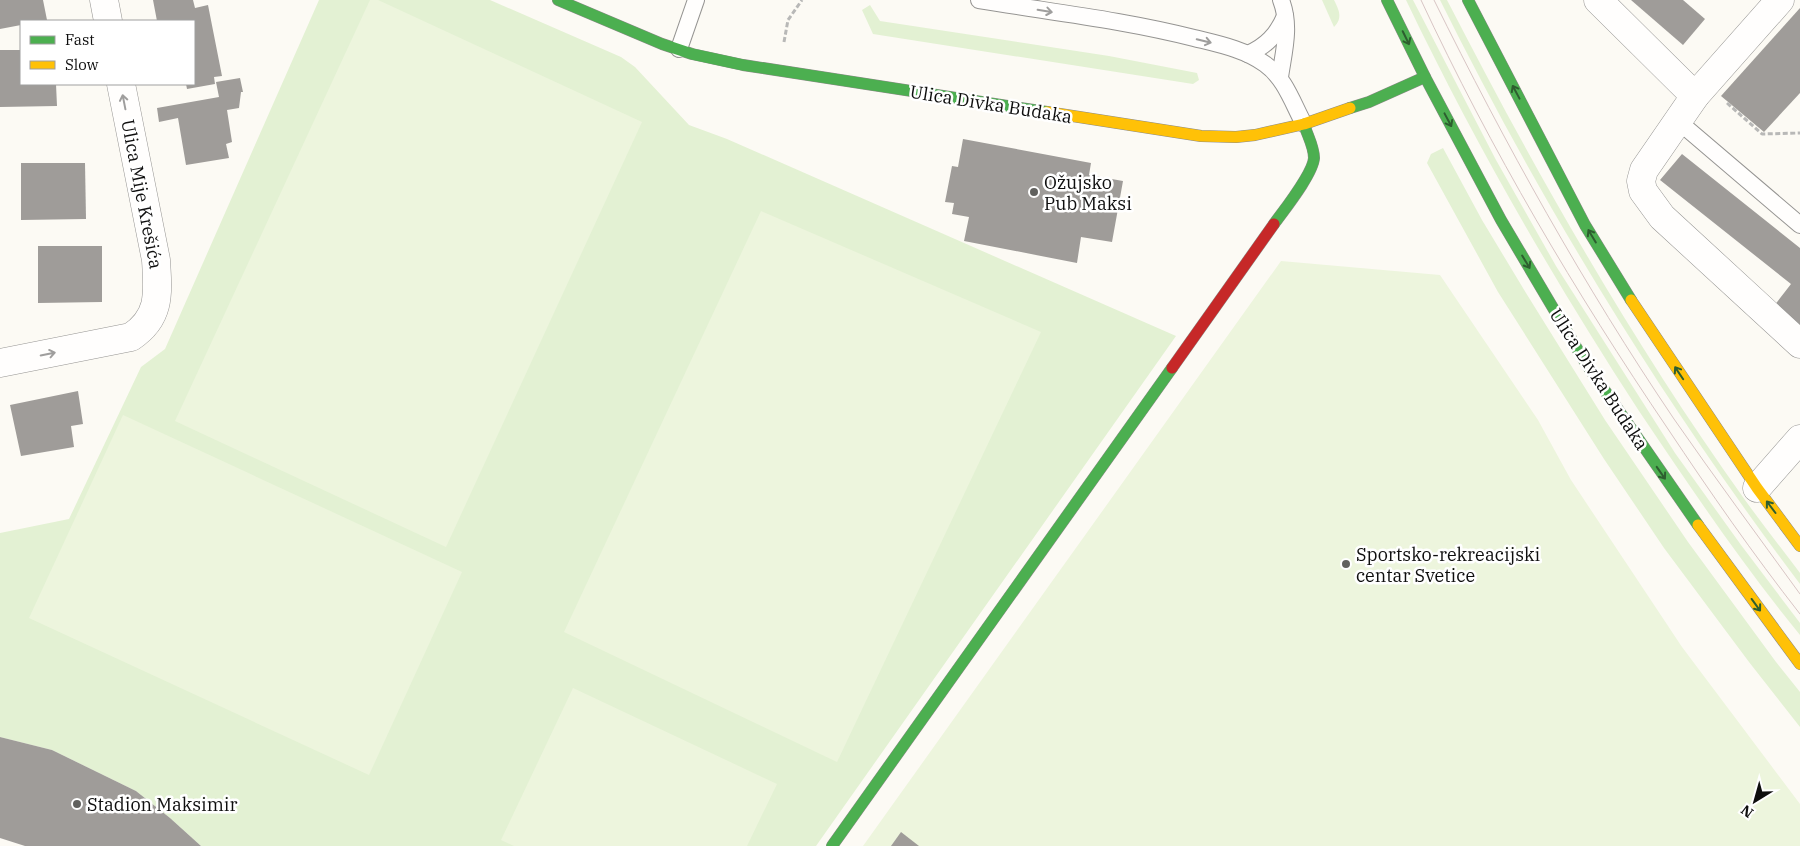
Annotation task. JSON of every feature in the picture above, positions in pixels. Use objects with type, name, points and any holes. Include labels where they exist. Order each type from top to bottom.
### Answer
[{"type":"street","points":[[104,0],[108,20]]},
{"type":"street","name":"Ulica Divka Budaka","points":[[558,0],[662,44],[692,54],[743,65],[1201,136],[1236,137],[1255,135],[1304,124],[1369,102],[1426,77]]},
{"type":"street","name":"Ulica Divka Budaka","points":[[1387,0],[1501,220],[1585,362],[1716,551],[1800,664]]},
{"type":"street","points":[[1468,0],[1585,225],[1642,317],[1757,488],[1800,546]]},
{"type":"street","points":[[1598,0],[1700,90]]},
{"type":"street","points":[[1780,0],[1700,90],[1644,170],[1641,181],[1643,191],[1662,217],[1800,344]]},
{"type":"street","name":"Ulica Mije Krešića","points":[[0,363],[131,337],[143,329],[150,321],[155,305],[158,284],[156,260],[121,85]]},
{"type":"street","points":[[832,846],[1283,212],[1314,163],[1314,156],[1304,124]]},
{"type":"street","points":[[1757,488],[1800,439]]},
{"type":"lane","points":[[678,49],[696,0]]},
{"type":"lane","points":[[979,0],[1155,28],[1248,54],[1266,64],[1280,77],[1304,124]]},
{"type":"lane","points":[[1248,54],[1271,40],[1280,29],[1283,7]]},
{"type":"lane","points":[[1280,77],[1286,40],[1283,7]]},
{"type":"lane","points":[[1678,121],[1800,226]]},
{"type":"path","points":[[783,46],[788,20],[802,0]]},
{"type":"path","points":[[1700,90],[1762,134],[1800,133]]},
{"type":"green space","points":[[319,0],[490,0],[621,57],[635,67],[689,125],[727,139],[1176,336],[816,846],[201,846],[136,791],[52,750],[0,737],[0,533],[69,519],[141,367],[165,349]]},
{"type":"green space","points":[[370,0],[378,0],[642,122],[446,547],[175,421]]},
{"type":"green space","points":[[1322,0],[1334,0],[1339,20],[1334,27]]},
{"type":"green space","points":[[1406,0],[1413,0],[1496,160],[1556,266],[1675,453],[1800,623],[1800,635],[1697,497],[1607,361],[1545,260],[1487,158]]},
{"type":"green space","points":[[1440,0],[1447,0],[1551,193],[1663,380],[1745,500],[1800,573],[1800,584],[1700,444],[1606,300],[1520,152]]},
{"type":"green space","points":[[870,5],[880,21],[1109,56],[1197,73],[1199,80],[1193,84],[873,34],[862,10]]},
{"type":"green space","points":[[1443,148],[1482,220],[1605,420],[1688,542],[1800,692],[1800,727],[1664,548],[1604,459],[1498,292],[1427,163],[1431,154]]},
{"type":"green space","points":[[761,211],[1041,332],[837,762],[564,632]]},
{"type":"green space","name":"Sportsko-rekreacijski centar Svetice","points":[[1281,261],[1440,275],[1538,420],[1571,480],[1682,647],[1800,804],[1800,846],[863,846]]},
{"type":"green space","points":[[123,415],[462,572],[369,775],[29,618]]},
{"type":"green space","points":[[573,688],[777,784],[747,846],[514,846],[501,840]]},
{"type":"building","points":[[0,0],[43,0],[47,20],[20,20],[20,25],[0,29]]},
{"type":"building","points":[[153,0],[193,0],[195,8],[208,5],[222,76],[214,77],[215,84],[187,89],[186,85],[195,85],[195,20],[157,20]]},
{"type":"building","points":[[1631,0],[1683,0],[1705,19],[1683,45]]},
{"type":"building","points":[[1800,8],[1800,93],[1764,132],[1721,96]]},
{"type":"building","points":[[0,50],[20,50],[20,85],[56,85],[57,106],[0,107]]},
{"type":"building","points":[[240,78],[243,92],[241,92],[239,108],[227,110],[232,142],[226,144],[229,158],[186,165],[178,118],[159,122],[157,108],[219,97],[216,82]]},
{"type":"building","name":"Ožujsko Pub Maksi","points":[[963,139],[1091,163],[1089,175],[1123,181],[1112,242],[1081,237],[1077,263],[964,241],[969,217],[952,214],[954,203],[945,202],[952,166],[958,167]]},
{"type":"building","points":[[1682,154],[1800,248],[1800,326],[1774,306],[1791,284],[1660,180]]},
{"type":"building","points":[[21,163],[85,163],[86,219],[21,220]]},
{"type":"building","points":[[38,246],[102,246],[102,302],[38,303]]},
{"type":"building","points":[[78,391],[83,424],[71,426],[74,447],[21,456],[10,405]]},
{"type":"building","name":"Stadion Maksimir","points":[[0,737],[52,750],[136,791],[201,846],[25,846],[0,838]]},
{"type":"building","points":[[901,832],[919,846],[891,846]]},
{"type":"tram line","points":[[1421,0],[1505,166],[1567,273],[1700,476],[1800,614]]},
{"type":"tram line","points":[[1434,0],[1517,161],[1609,318],[1674,419],[1800,594]]},
{"type":"traffic: fast","points":[[558,0],[662,44],[692,54],[743,65],[1047,112]]},
{"type":"traffic: fast","points":[[1387,0],[1425,77],[1501,220],[1585,362],[1698,525]]},
{"type":"traffic: fast","points":[[1468,0],[1585,225],[1631,300]]},
{"type":"traffic: fast","points":[[1350,108],[1369,102],[1425,77]]},
{"type":"traffic: fast","points":[[1274,224],[1297,192],[1312,165],[1314,158],[1313,149],[1304,124]]},
{"type":"traffic: fast","points":[[832,846],[1172,368]]},
{"type":"traffic: slow","points":[[1047,112],[1201,136],[1236,137],[1255,135],[1304,124],[1350,108]]},
{"type":"traffic: slow","points":[[1631,300],[1757,488],[1800,546]]},
{"type":"traffic: slow","points":[[1698,525],[1800,664]]},
{"type":"traffic: jam","points":[[1172,368],[1274,224]]},
{"type":"place","name":"Ožujsko Pub Maksi","points":[[1034,192]]},
{"type":"place","name":"Sportsko-rekreacijski centar Svetice","points":[[1346,564]]},
{"type":"place","name":"Stadion Maksimir","points":[[77,804]]}]
